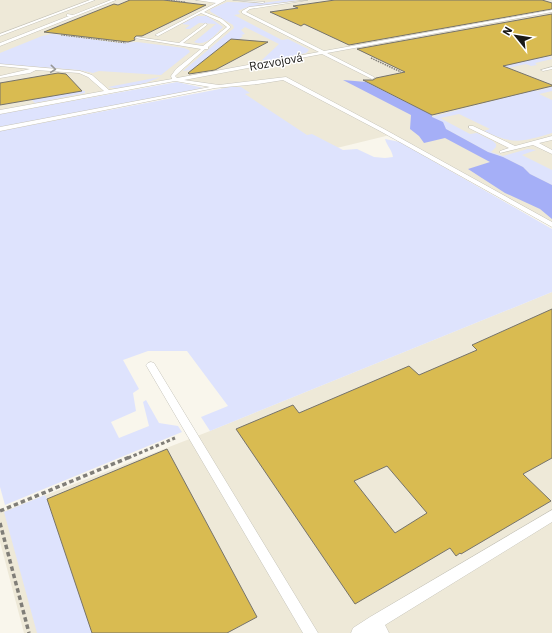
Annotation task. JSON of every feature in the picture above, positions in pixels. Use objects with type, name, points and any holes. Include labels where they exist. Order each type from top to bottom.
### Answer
[{"type":"lane","points":[[0,35],[94,0]]},
{"type":"lane","points":[[0,45],[114,0]]},
{"type":"lane","points":[[198,0],[219,2]]},
{"type":"lane","points":[[157,35],[224,0]]},
{"type":"lane","points":[[235,0],[257,2],[276,0]]},
{"type":"lane","points":[[306,0],[249,8],[243,12],[372,78]]},
{"type":"lane","name":"Rozvojová","points":[[0,112],[552,11]]},
{"type":"lane","points":[[201,12],[208,14],[229,26],[226,32],[178,70],[173,76],[175,80],[220,87]]},
{"type":"lane","points":[[56,14],[73,16]]},
{"type":"lane","points":[[180,44],[206,24]]},
{"type":"lane","points":[[137,38],[206,48]]},
{"type":"lane","points":[[0,65],[70,70],[88,75],[108,92]]},
{"type":"lane","points":[[1,77],[28,72],[35,68]]},
{"type":"lane","points":[[543,70],[552,68]]},
{"type":"lane","points":[[0,130],[220,87],[246,83],[258,83],[284,78],[552,225]]},
{"type":"lane","points":[[471,127],[514,148]]},
{"type":"lane","points":[[502,152],[552,138]]},
{"type":"lane","points":[[534,143],[552,152]]},
{"type":"lane","points":[[151,365],[311,633]]},
{"type":"lane","points":[[358,633],[378,628],[552,515]]},
{"type":"path","points":[[369,57],[401,72]]},
{"type":"path","points":[[0,511],[192,432]]},
{"type":"path","points":[[0,523],[28,633]]},
{"type":"shaded area","points":[[0,0],[552,0],[552,225],[390,135],[304,156],[219,87],[175,80],[0,112]]},
{"type":"shaded area","points":[[299,0],[245,8],[238,11],[240,14],[234,15],[282,40],[288,39],[308,49],[309,50],[306,53],[269,61],[262,60],[279,44],[245,27],[241,30],[245,34],[241,35],[243,36],[204,68],[183,71],[234,28],[233,25],[211,12],[211,9],[227,2],[262,3]]},
{"type":"shaded area","points":[[197,16],[207,16],[223,27],[206,42],[194,42],[216,24],[199,23],[190,29],[185,29],[190,25],[182,24]]},
{"type":"shaded area","points":[[52,34],[120,43],[137,42],[184,48],[190,52],[161,75],[99,71],[93,73],[79,70],[0,64],[0,53],[42,36]]},
{"type":"shaded area","points":[[543,57],[551,57],[552,59],[535,63],[537,65],[531,66],[526,64],[490,72],[537,91],[552,87],[552,91],[539,94],[552,100],[552,133],[518,141],[503,138],[484,131],[490,129],[459,114],[440,118],[470,134],[477,133],[493,141],[496,144],[496,147],[491,152],[503,156],[528,149],[536,150],[522,155],[552,170],[552,185],[530,174],[523,167],[503,157],[488,152],[446,129],[443,122],[431,117],[531,91],[478,69]]},
{"type":"shaded area","points":[[160,77],[134,86],[120,88],[108,87]]},
{"type":"shaded area","points":[[343,80],[366,82],[432,115],[432,117],[443,122],[446,129],[488,152],[503,157],[523,167],[530,174],[552,185],[552,219],[540,209],[505,193],[468,169],[490,162],[445,138],[424,143],[419,136],[410,129],[411,115]]},
{"type":"shaded area","points":[[177,82],[204,88],[0,128],[0,114]]},
{"type":"shaded area","points":[[230,87],[241,87],[250,93],[245,94],[307,135],[312,134],[343,150],[357,149],[374,157],[393,157],[385,139],[400,142],[552,229],[552,292],[210,431],[201,417],[228,406],[187,351],[148,351],[123,360],[139,389],[133,393],[136,411],[111,422],[119,438],[149,426],[143,402],[146,400],[159,423],[178,426],[182,432],[5,505],[0,487],[0,131]]},
{"type":"shaded area","points":[[85,91],[85,93],[35,103],[32,100]]},
{"type":"shaded area","points":[[552,292],[552,633],[24,633],[0,542],[0,513],[210,431]]},
{"type":"shaded area","points":[[45,495],[92,633],[37,633],[4,512]]},
{"type":"building","points":[[130,0],[163,0],[206,5],[142,36],[136,36],[134,38],[135,40],[128,42],[44,32],[114,4],[118,5]]},
{"type":"building","points":[[335,0],[542,0],[552,3],[552,9],[349,45],[304,24],[301,26],[270,12],[298,8],[293,6]]},
{"type":"building","points":[[552,14],[552,55],[503,66],[552,86],[432,115],[363,80],[373,80],[376,78],[405,72],[357,49]]},
{"type":"building","points":[[231,39],[268,42],[215,70],[188,73]]},
{"type":"building","points":[[58,73],[66,74],[82,91],[0,105],[0,83]]},
{"type":"building","points":[[552,309],[552,458],[523,474],[551,501],[461,554],[460,553],[456,556],[450,548],[355,604],[236,429],[293,405],[299,413],[409,366],[419,375],[477,350],[472,345]],"holes":[[[387,466],[427,513],[395,533],[354,481]]]},
{"type":"building","points":[[167,449],[257,617],[227,633],[92,633],[47,499]]}]
